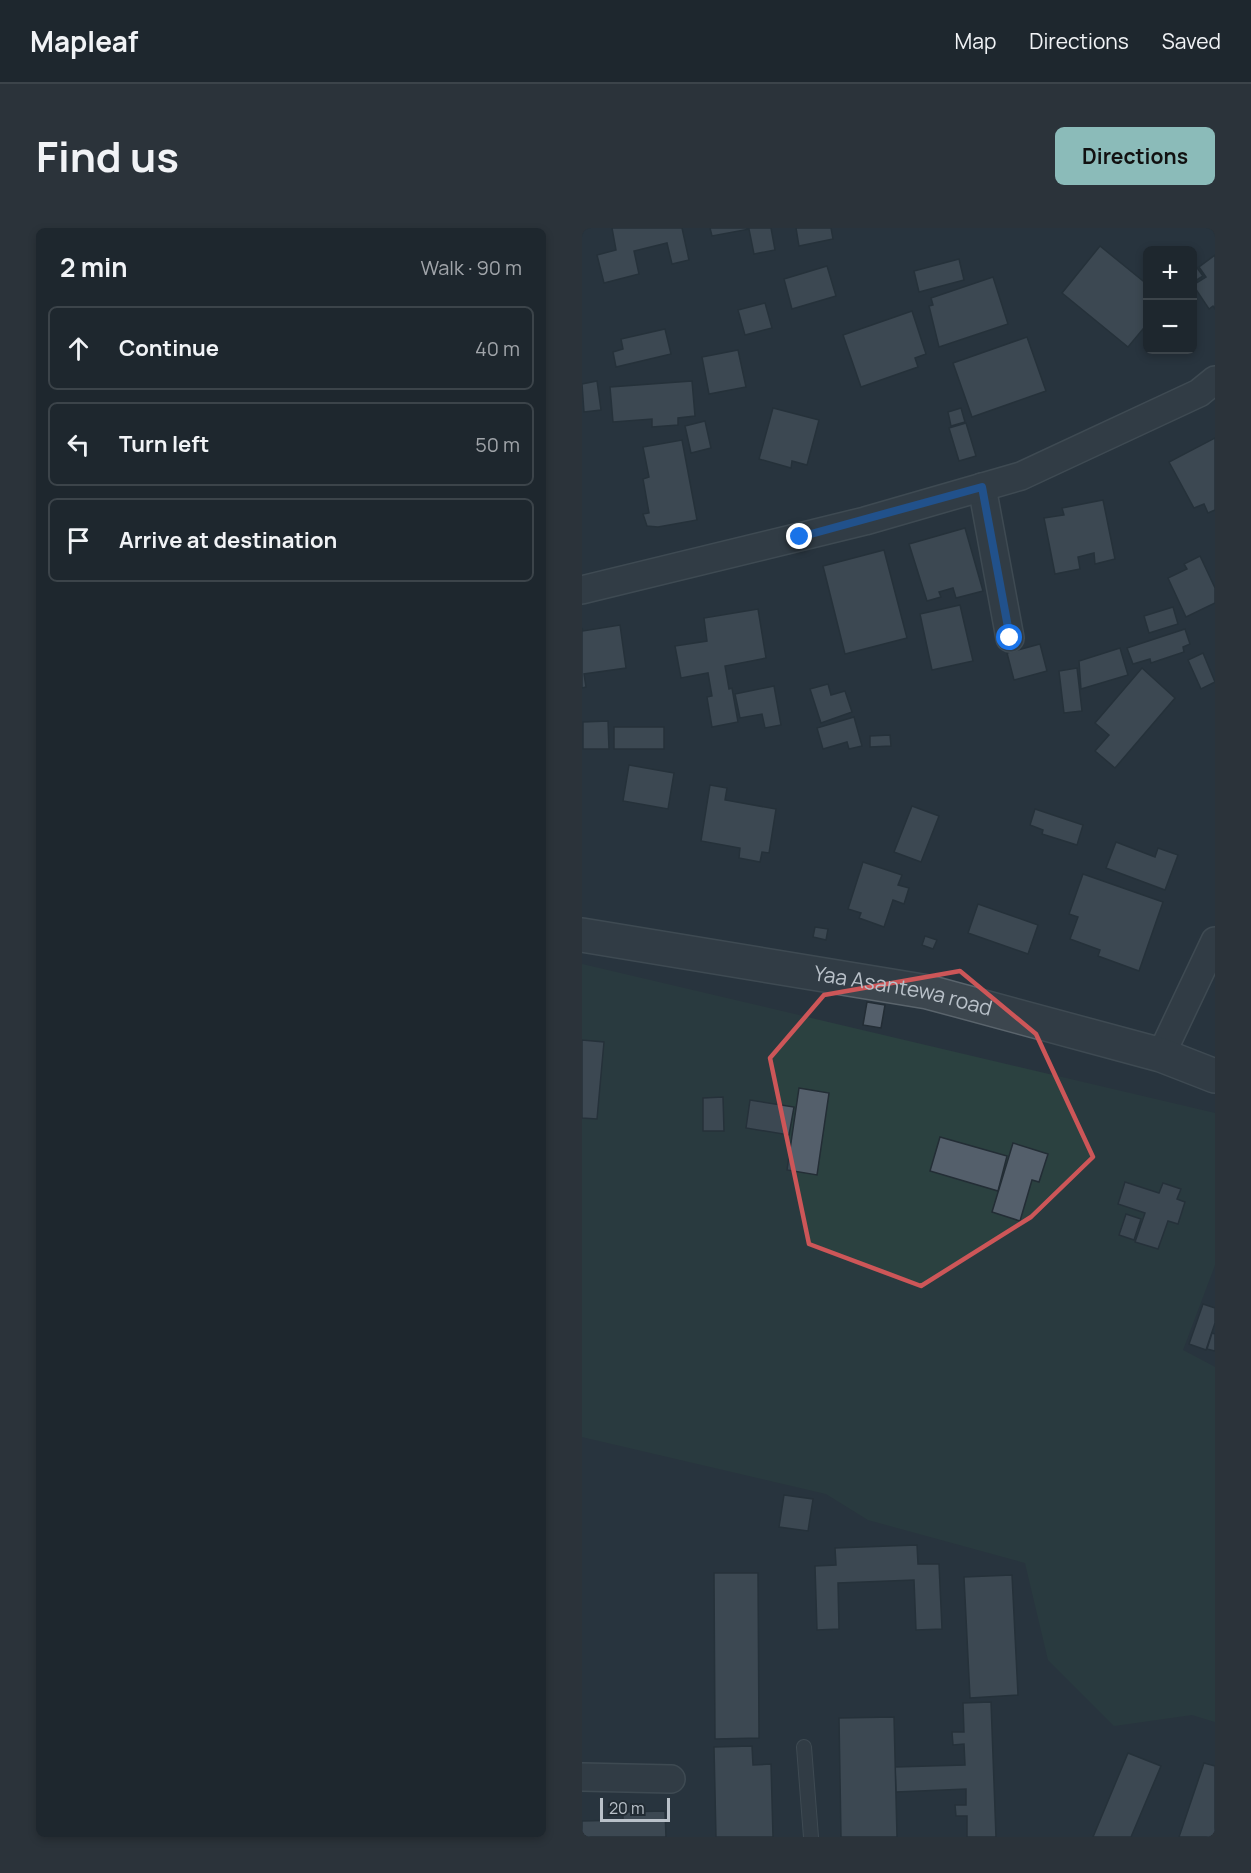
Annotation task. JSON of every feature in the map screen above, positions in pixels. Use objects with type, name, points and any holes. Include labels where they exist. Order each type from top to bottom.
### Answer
[{"type":"street","points":[[582,590],[865,521],[1021,476],[1199,393],[1215,381]]},
{"type":"street","points":[[982,487],[1010,638]]},
{"type":"street","name":"Yaa Asantewa road","points":[[582,935],[928,992],[1161,1055],[1215,1076]]},
{"type":"street","points":[[1161,1055],[1215,941]]},
{"type":"street","points":[[582,1777],[671,1779]]},
{"type":"lane","points":[[804,1748],[811,1837]]},
{"type":"highlighted area","points":[[960,971],[1036,1034],[1093,1157],[1031,1217],[921,1286],[809,1244],[770,1058],[824,995]]},
{"type":"green space","points":[[582,964],[1215,1113],[1215,1265],[1183,1350],[1215,1367],[1215,1722],[1192,1715],[1114,1726],[1048,1660],[1025,1563],[868,1520],[826,1494],[582,1437]]},
{"type":"building","points":[[612,228],[682,228],[689,260],[672,264],[667,243],[634,251],[639,274],[604,283],[597,255],[616,250]]},
{"type":"building","points":[[710,228],[771,228],[775,250],[754,254],[749,229],[712,236]]},
{"type":"building","points":[[796,228],[831,228],[833,239],[799,246]]},
{"type":"building","points":[[1100,246],[1143,281],[1143,329],[1128,347],[1062,293]]},
{"type":"building","points":[[1215,255],[1215,309],[1213,306],[1209,309],[1197,291],[1197,283],[1206,277],[1199,267]]},
{"type":"building","points":[[959,259],[964,280],[919,292],[914,271]]},
{"type":"building","points":[[827,266],[836,296],[792,309],[784,279]]},
{"type":"building","points":[[1197,268],[1203,276],[1197,280]]},
{"type":"building","points":[[993,277],[1008,324],[939,347],[929,306],[933,305],[931,298]]},
{"type":"building","points":[[765,303],[772,328],[745,335],[738,310]]},
{"type":"building","points":[[912,311],[926,354],[915,358],[918,367],[861,387],[843,335]]},
{"type":"building","points":[[665,329],[671,354],[616,367],[613,352],[623,349],[621,339]]},
{"type":"building","points":[[1027,337],[1046,391],[972,417],[953,363]]},
{"type":"building","points":[[738,350],[746,387],[709,394],[702,357]]},
{"type":"building","points":[[597,381],[601,410],[584,412],[582,384]]},
{"type":"building","points":[[692,381],[695,416],[678,418],[678,425],[652,427],[652,419],[613,422],[610,387]]},
{"type":"building","points":[[773,408],[819,420],[807,465],[792,461],[791,468],[759,459]]},
{"type":"building","points":[[961,408],[965,422],[951,426],[948,412]]},
{"type":"building","points":[[705,421],[711,448],[691,453],[685,426]]},
{"type":"building","points":[[966,423],[976,456],[959,461],[949,428]]},
{"type":"building","points":[[1215,438],[1215,510],[1208,513],[1204,504],[1194,508],[1169,462]]},
{"type":"building","points":[[682,440],[697,520],[658,527],[647,526],[643,514],[649,513],[643,479],[649,477],[643,447]]},
{"type":"building","points":[[1103,500],[1115,559],[1095,564],[1094,553],[1078,557],[1080,569],[1055,574],[1044,518],[1064,515],[1062,508]]},
{"type":"building","points":[[965,528],[983,591],[956,598],[953,588],[939,592],[941,597],[927,601],[909,544]]},
{"type":"building","points":[[884,550],[907,638],[845,654],[823,566]]},
{"type":"building","points":[[1200,556],[1215,588],[1215,603],[1186,617],[1168,578],[1187,569],[1184,564]]},
{"type":"building","points":[[960,605],[973,661],[932,670],[920,614]]},
{"type":"building","points":[[1173,607],[1178,624],[1149,633],[1144,616]]},
{"type":"building","points":[[758,609],[766,658],[725,666],[729,689],[732,688],[738,722],[712,727],[707,697],[712,696],[708,673],[681,678],[675,646],[707,641],[704,618]]},
{"type":"building","points":[[620,625],[626,668],[584,674],[586,687],[582,688],[582,628],[583,631]]},
{"type":"building","points":[[1185,629],[1190,644],[1183,647],[1184,652],[1151,663],[1150,659],[1133,664],[1127,648]]},
{"type":"building","points":[[1040,644],[1047,671],[1014,680],[1007,653]]},
{"type":"building","points":[[1120,648],[1128,675],[1081,689],[1079,661]]},
{"type":"building","points":[[1203,653],[1215,682],[1201,689],[1188,660]]},
{"type":"building","points":[[1077,668],[1082,711],[1064,713],[1059,671]]},
{"type":"building","points":[[1142,668],[1175,698],[1115,768],[1095,751],[1109,735],[1095,723]]},
{"type":"building","points":[[828,684],[831,695],[845,691],[852,712],[821,723],[810,689]]},
{"type":"building","points":[[774,686],[781,725],[765,728],[762,714],[740,718],[735,694]]},
{"type":"building","points":[[854,717],[862,746],[849,749],[847,742],[823,749],[817,728]]},
{"type":"building","points":[[608,721],[609,749],[583,749],[583,722]]},
{"type":"building","points":[[614,727],[664,727],[664,749],[614,749]]},
{"type":"building","points":[[890,735],[891,746],[870,747],[870,736]]},
{"type":"building","points":[[629,765],[674,773],[668,809],[623,801]]},
{"type":"building","points":[[710,785],[727,788],[725,800],[776,809],[769,853],[762,852],[760,862],[739,858],[740,848],[701,841]]},
{"type":"building","points":[[912,806],[939,816],[921,862],[894,852]]},
{"type":"building","points":[[1035,809],[1083,825],[1077,845],[1042,834],[1043,830],[1030,825]]},
{"type":"building","points":[[1116,842],[1155,857],[1158,848],[1178,855],[1165,890],[1106,868]]},
{"type":"building","points":[[863,862],[902,875],[898,885],[909,888],[904,904],[893,900],[884,927],[859,918],[861,913],[848,909]]},
{"type":"building","points":[[1083,874],[1163,902],[1139,971],[1098,956],[1100,950],[1070,939],[1078,917],[1069,914]]},
{"type":"building","points":[[978,904],[1038,925],[1028,954],[968,933]]},
{"type":"building","points":[[815,927],[828,929],[826,940],[813,937]]},
{"type":"building","points":[[925,936],[937,940],[933,949],[922,945]]},
{"type":"building","points":[[867,1002],[885,1005],[881,1028],[863,1025]]},
{"type":"building","points":[[582,1040],[604,1042],[597,1119],[582,1118]]},
{"type":"building","points":[[799,1088],[829,1093],[817,1175],[787,1170]]},
{"type":"building","points":[[723,1097],[724,1131],[703,1131],[703,1098]]},
{"type":"building","points":[[750,1100],[794,1107],[789,1135],[746,1128]]},
{"type":"building","points":[[940,1137],[1007,1156],[998,1191],[930,1171]]},
{"type":"building","points":[[1013,1143],[1048,1154],[1039,1182],[1032,1180],[1020,1221],[992,1212]]},
{"type":"building","points":[[1125,1182],[1159,1193],[1163,1183],[1181,1189],[1177,1199],[1185,1202],[1178,1224],[1168,1221],[1158,1249],[1135,1242],[1145,1213],[1118,1204]]},
{"type":"building","points":[[1126,1214],[1141,1219],[1134,1240],[1119,1235]]},
{"type":"building","points":[[1203,1304],[1215,1308],[1215,1323],[1206,1350],[1189,1344]]},
{"type":"building","points":[[1212,1333],[1215,1334],[1215,1351],[1207,1349]]},
{"type":"building","points":[[784,1495],[813,1499],[808,1531],[779,1527]]},
{"type":"building","points":[[917,1545],[918,1564],[939,1564],[942,1629],[916,1630],[914,1580],[838,1583],[839,1629],[817,1630],[815,1566],[836,1565],[835,1548]]},
{"type":"building","points":[[714,1573],[758,1573],[759,1738],[715,1739]]},
{"type":"building","points":[[1012,1575],[1018,1695],[970,1698],[964,1577]]},
{"type":"building","points":[[991,1702],[996,1837],[967,1837],[967,1816],[956,1816],[955,1805],[966,1805],[966,1789],[896,1792],[895,1767],[965,1765],[964,1744],[953,1745],[952,1732],[964,1732],[963,1703]]},
{"type":"building","points":[[894,1717],[897,1837],[841,1837],[839,1718]]},
{"type":"building","points":[[752,1746],[753,1765],[771,1764],[773,1837],[716,1837],[714,1747]]},
{"type":"building","points":[[1128,1753],[1161,1766],[1131,1837],[1093,1837]]},
{"type":"building","points":[[1204,1763],[1215,1766],[1215,1837],[1179,1837]]},
{"type":"building","points":[[665,1811],[666,1837],[582,1837],[582,1821],[623,1820],[623,1812]]},
{"type":"route","points":[[800,537],[982,487],[1010,638]]}]
